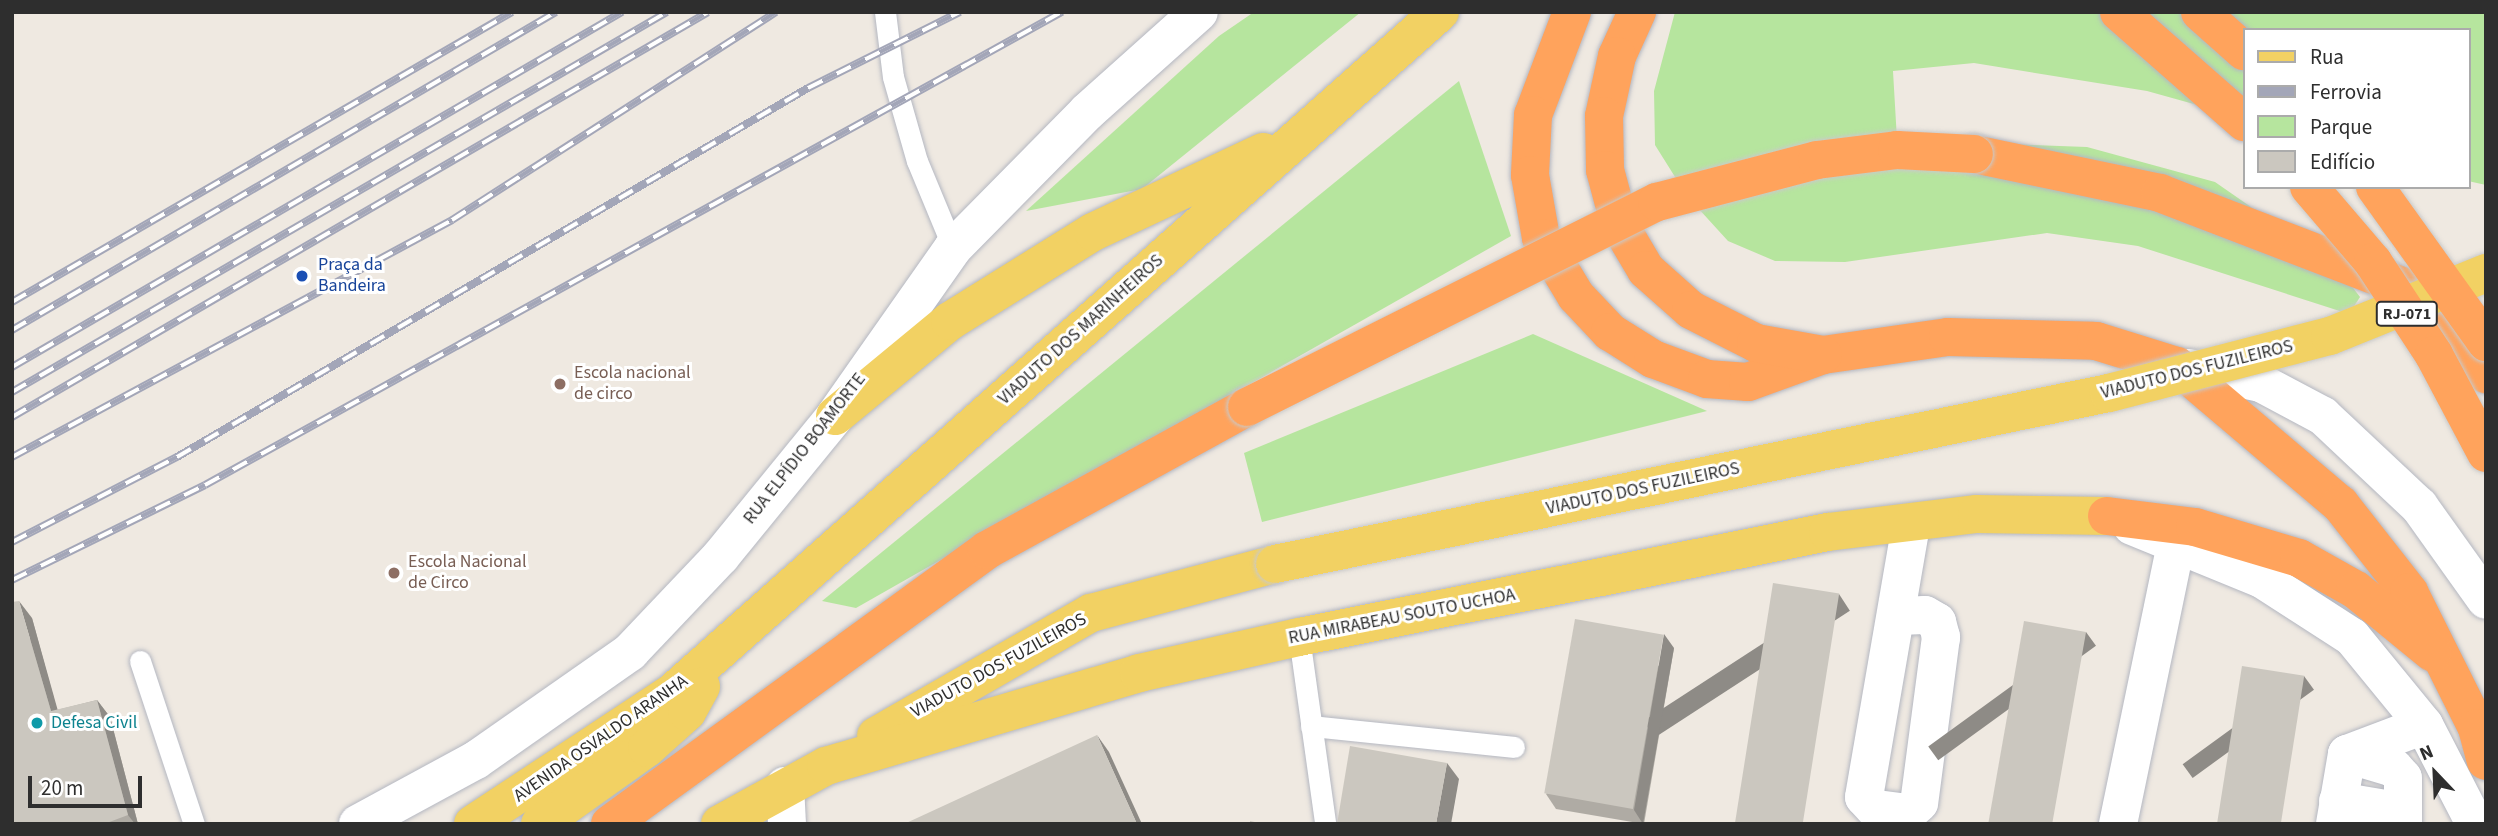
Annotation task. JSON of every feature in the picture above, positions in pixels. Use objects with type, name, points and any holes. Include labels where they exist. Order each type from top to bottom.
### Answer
[{"type":"highway","points":[[1572,12],[1533,115],[1530,175],[1541,238],[1577,296],[1610,332],[1653,359],[1707,379],[1748,383],[1823,355],[1948,337],[2044,336],[2096,341],[2177,366],[2340,504],[2409,592],[2448,667],[2486,761]]},
{"type":"highway","points":[[1637,12],[1617,56],[1604,116],[1605,170],[1620,226],[1646,270],[1690,310],[1756,343],[1823,355]]},
{"type":"highway","points":[[2119,12],[2242,120]]},
{"type":"highway","points":[[2200,12],[2242,49]]},
{"type":"highway","points":[[610,824],[987,550],[1247,407],[1657,202],[1817,160],[1897,150],[1974,155],[2160,193],[2486,321]]},
{"type":"highway","name":"RJ-071","points":[[2311,189],[2380,273],[2434,355],[2486,453]]},
{"type":"highway","name":"RJ-071","points":[[2376,189],[2486,342]]},
{"type":"highway","points":[[2438,300],[2486,374]]},
{"type":"highway","points":[[2108,516],[2195,527],[2300,558],[2357,590],[2448,667]]},
{"type":"main road","name":"RUA ELPÍDIO BOAMORTE","points":[[358,824],[476,760],[630,652],[720,556],[835,416],[953,248],[1087,112],[1199,12]]},
{"type":"main road","name":"VIADUTO DOS MARINHEIROS","points":[[724,649],[1440,12]]},
{"type":"main road","points":[[835,416],[950,321],[1093,232],[1300,135]]},
{"type":"main road","name":"VIADUTO DOS FUZILEIROS","points":[[826,766],[1091,613],[1275,564],[2109,393],[2330,336],[2486,273]]},
{"type":"main road","points":[[2177,366],[2261,383],[2323,416],[2419,506],[2486,600]]},
{"type":"main road","name":"RUA MIRABEAU SOUTO UCHOA","points":[[720,824],[785,786],[826,766],[1139,673],[1298,637],[1828,533],[1977,514],[2108,516]]},
{"type":"main road","points":[[2108,516],[2262,579],[2343,631],[2392,679],[2424,725],[2475,824]]},
{"type":"main road","points":[[1897,615],[1911,524]]},
{"type":"main road","points":[[2118,824],[2176,543]]},
{"type":"main road","points":[[540,824],[598,787],[687,712],[724,649]]},
{"type":"main road","name":"AVENIDA OSVALDO ARANHA","points":[[473,824],[572,763],[724,649]]},
{"type":"main road","points":[[2347,754],[2424,725]]},
{"type":"main road","points":[[2347,754],[2394,768],[2403,779],[2403,818],[2337,812],[2347,754]]},
{"type":"main road","points":[[785,786],[787,824]]},
{"type":"lane","points":[[885,12],[893,77],[914,149],[953,248]]},
{"type":"lane","points":[[1298,637],[1325,823]]},
{"type":"lane","points":[[140,662],[194,824]]},
{"type":"lane","points":[[1311,726],[1514,747]]},
{"type":"green space","points":[[1254,12],[1361,12],[1142,189],[1026,211],[1219,36]]},
{"type":"green space","points":[[1675,12],[2486,12],[2486,185],[2470,181],[2470,28],[2242,28],[2242,117],[2147,91],[1974,63],[1893,71],[1897,140],[2087,147],[2215,182],[2337,267],[2360,297],[2349,314],[2138,246],[2047,233],[1845,262],[1775,261],[1728,241],[1687,196],[1655,145],[1654,91]]},
{"type":"green space","points":[[1459,81],[1511,236],[856,608],[822,601]]},
{"type":"green space","points":[[1533,334],[1707,411],[1262,522],[1244,453]]},
{"type":"building","points":[[1773,583],[1839,593],[1803,824],[1735,824]]},
{"type":"building","name":"Defesa Civil","points":[[19,601],[51,711],[97,700],[128,815],[104,824],[12,824],[12,602]]},
{"type":"building","points":[[1575,619],[1664,635],[1633,809],[1544,793]]},
{"type":"building","points":[[2024,621],[2086,632],[2052,824],[1988,824]]},
{"type":"building","points":[[2242,666],[2304,676],[2281,824],[2217,824]]},
{"type":"building","points":[[1097,735],[1137,824],[904,824]]},
{"type":"building","points":[[1350,746],[1447,763],[1436,824],[1337,824]]},
{"type":"railway","points":[[12,302],[512,12]]},
{"type":"railway","points":[[12,330],[556,12]]},
{"type":"railway","points":[[12,367],[622,12]]},
{"type":"railway","points":[[12,392],[667,12]]},
{"type":"railway","points":[[12,417],[708,12]]},
{"type":"railway","points":[[12,457],[452,220],[776,12]]},
{"type":"railway","points":[[12,542],[177,457],[808,88],[960,12]]},
{"type":"railway","points":[[12,580],[205,485],[1062,12]]},
{"type":"place","name":"Praça da Bandeira","points":[[302,276]]},
{"type":"place","name":"Escola nacional de circo","points":[[560,384]]},
{"type":"place","name":"Escola Nacional de Circo","points":[[394,573]]},
{"type":"place","name":"Defesa Civil","points":[[37,723]]}]
